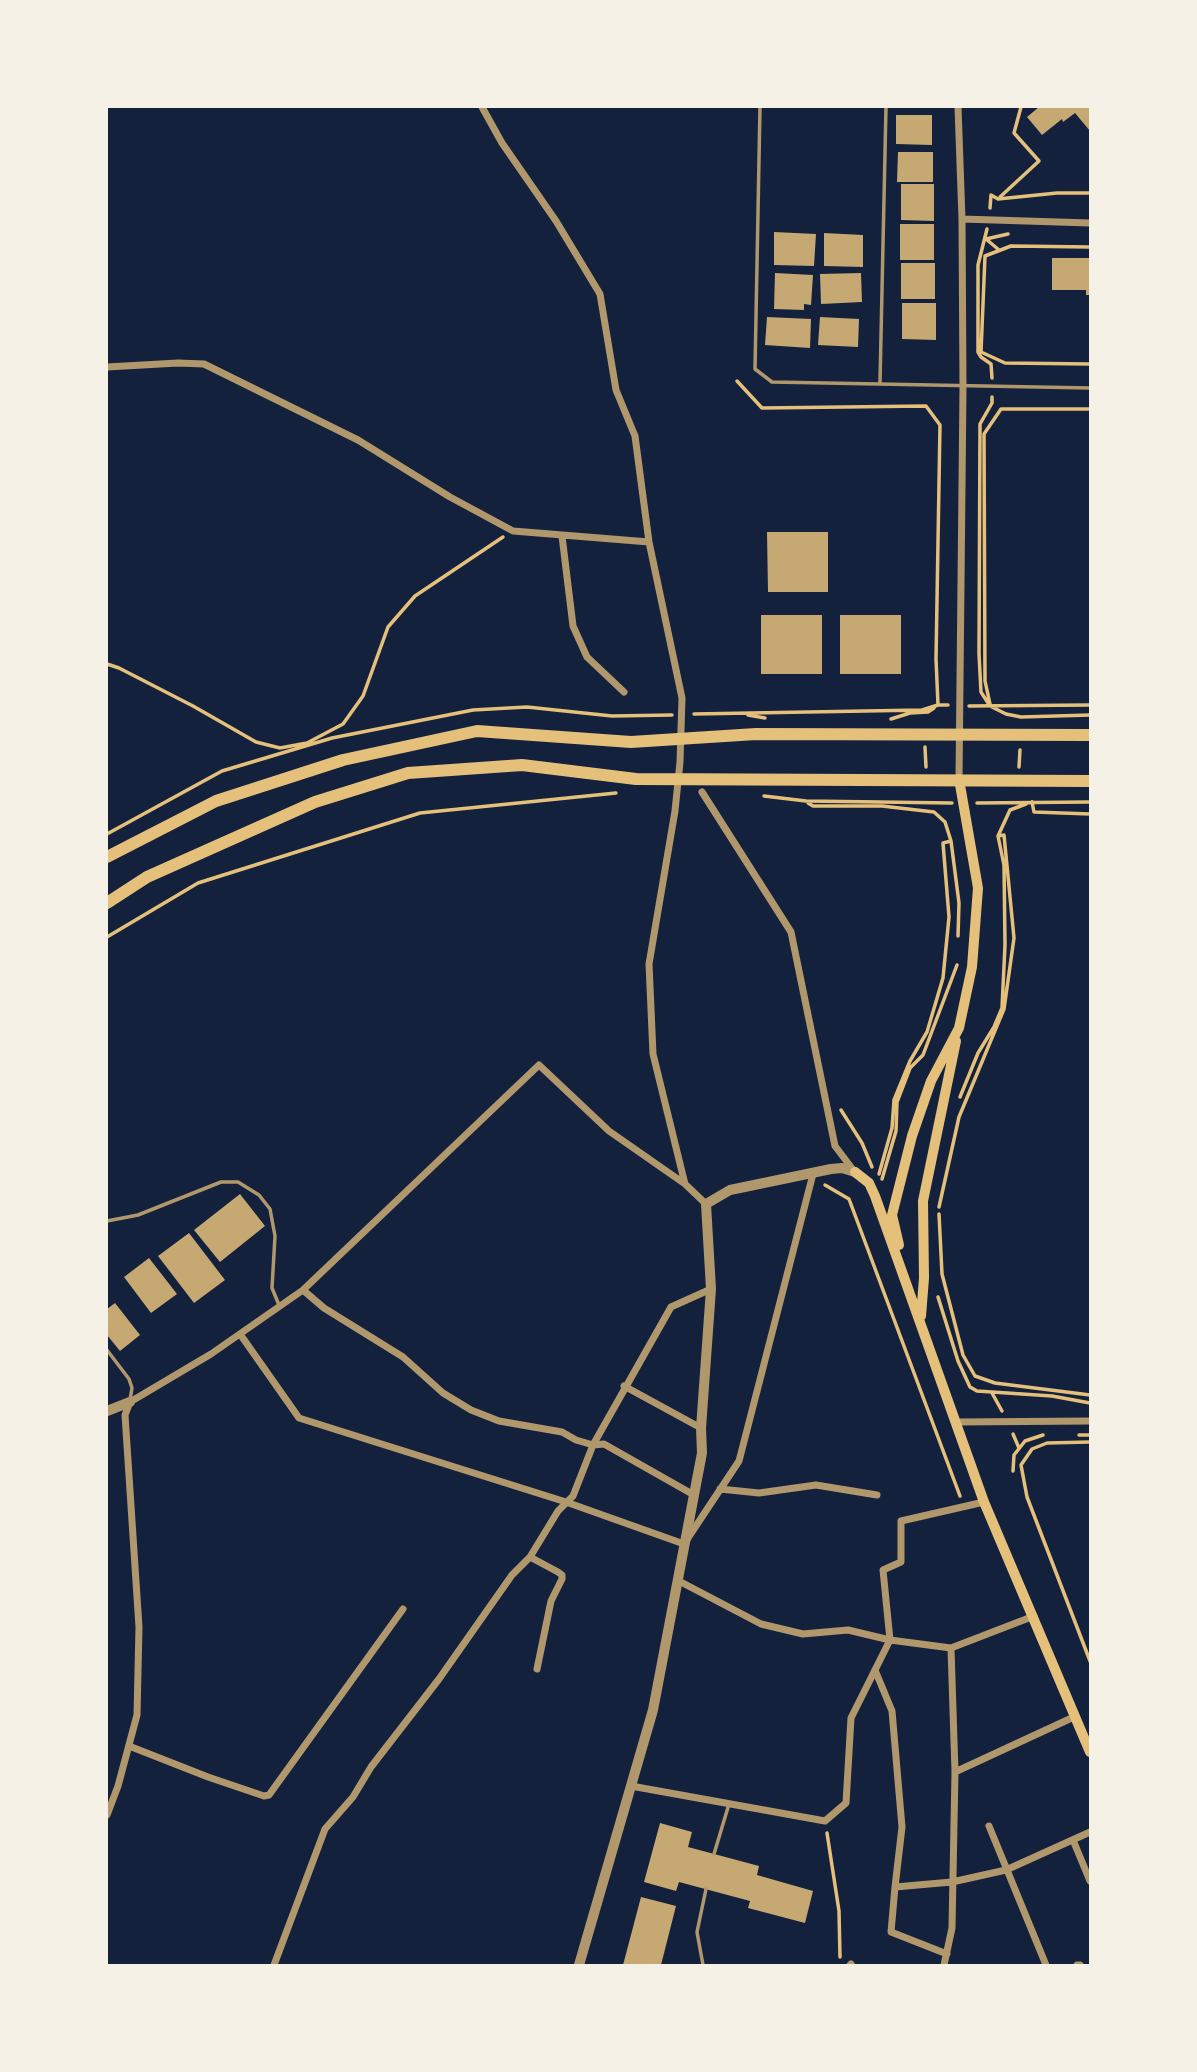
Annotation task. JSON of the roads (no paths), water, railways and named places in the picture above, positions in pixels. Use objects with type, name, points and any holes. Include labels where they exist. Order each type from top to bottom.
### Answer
[{"type":"main road","points":[[107,857],[216,801],[343,760],[477,731],[631,742],[756,734],[1090,735]]},
{"type":"main road","points":[[107,903],[147,877],[315,802],[408,774],[522,765],[636,779],[1090,781]]},
{"type":"main road","points":[[921,1322],[924,1278],[923,1201],[972,967],[978,888],[959,779]]},
{"type":"main road","points":[[906,1282],[892,1215],[912,1136],[931,1081],[959,1028]]},
{"type":"main road","points":[[855,1172],[871,1187],[984,1502],[1090,1752]]},
{"type":"street","points":[[482,107],[502,143],[556,221],[600,294],[616,390],[635,436],[649,542],[682,698],[675,811],[649,964],[653,1054],[685,1184]]},
{"type":"street","points":[[958,107],[963,387],[959,779]]},
{"type":"street","points":[[962,219],[1090,223]]},
{"type":"street","points":[[107,367],[204,364],[358,440],[450,497],[513,531],[649,542]]},
{"type":"street","points":[[562,536],[573,626],[587,657],[624,692]]},
{"type":"street","points":[[702,792],[790,932],[835,1146],[855,1172]]},
{"type":"street","points":[[107,1411],[130,1402],[211,1354],[303,1290],[539,1065],[609,1130],[685,1184],[706,1204],[711,1289],[701,1428],[702,1453],[653,1710],[579,1965]]},
{"type":"street","points":[[706,1204],[730,1191],[842,1168],[855,1172]]},
{"type":"street","points":[[684,1544],[739,1461],[813,1174]]},
{"type":"street","points":[[274,1965],[325,1829],[353,1797],[371,1767],[439,1679],[512,1575],[530,1557],[558,1511],[573,1496],[593,1445],[671,1307],[711,1289]]},
{"type":"street","points":[[303,1290],[324,1308],[403,1357],[443,1393],[471,1410],[499,1421],[562,1432],[593,1445],[604,1444],[694,1496]]},
{"type":"street","points":[[240,1334],[299,1418],[566,1502],[684,1544]]},
{"type":"street","points":[[624,1386],[701,1428]]},
{"type":"street","points":[[107,1815],[130,1746],[137,1715],[139,1628],[125,1415],[130,1402]]},
{"type":"street","points":[[957,1422],[1090,1421]]},
{"type":"street","points":[[720,1489],[759,1493],[816,1485],[877,1495]]},
{"type":"street","points":[[631,1786],[825,1821],[846,1803],[851,1718],[890,1640],[883,1570],[901,1562],[901,1521],[984,1502]]},
{"type":"street","points":[[530,1557],[562,1575],[551,1601],[537,1669]]},
{"type":"street","points":[[677,1580],[761,1624],[803,1634],[848,1630],[890,1640],[951,1648],[1034,1616]]},
{"type":"street","points":[[130,1746],[208,1777],[264,1796],[269,1795],[404,1609]]},
{"type":"street","points":[[944,1965],[952,1928],[955,1772],[951,1648]]},
{"type":"street","points":[[875,1670],[892,1711],[902,1827],[891,1932],[947,1954]]},
{"type":"street","points":[[955,1772],[1076,1716]]},
{"type":"street","points":[[989,1826],[1046,1965]]},
{"type":"street","points":[[895,1887],[952,1882],[1006,1870],[1090,1832]]},
{"type":"street","points":[[1073,1840],[1090,1881]]},
{"type":"lane","points":[[760,107],[755,369],[772,382],[1090,388]]},
{"type":"lane","points":[[880,383],[886,107]]},
{"type":"lane","points":[[107,1221],[138,1215],[221,1182],[238,1182],[259,1195],[270,1209],[275,1236],[272,1288],[279,1307]]},
{"type":"lane","points":[[107,1350],[129,1379],[132,1388],[130,1402]]},
{"type":"lane","points":[[714,1854],[729,1804]]},
{"type":"lane","points":[[703,1965],[697,1933],[706,1889]]}]
